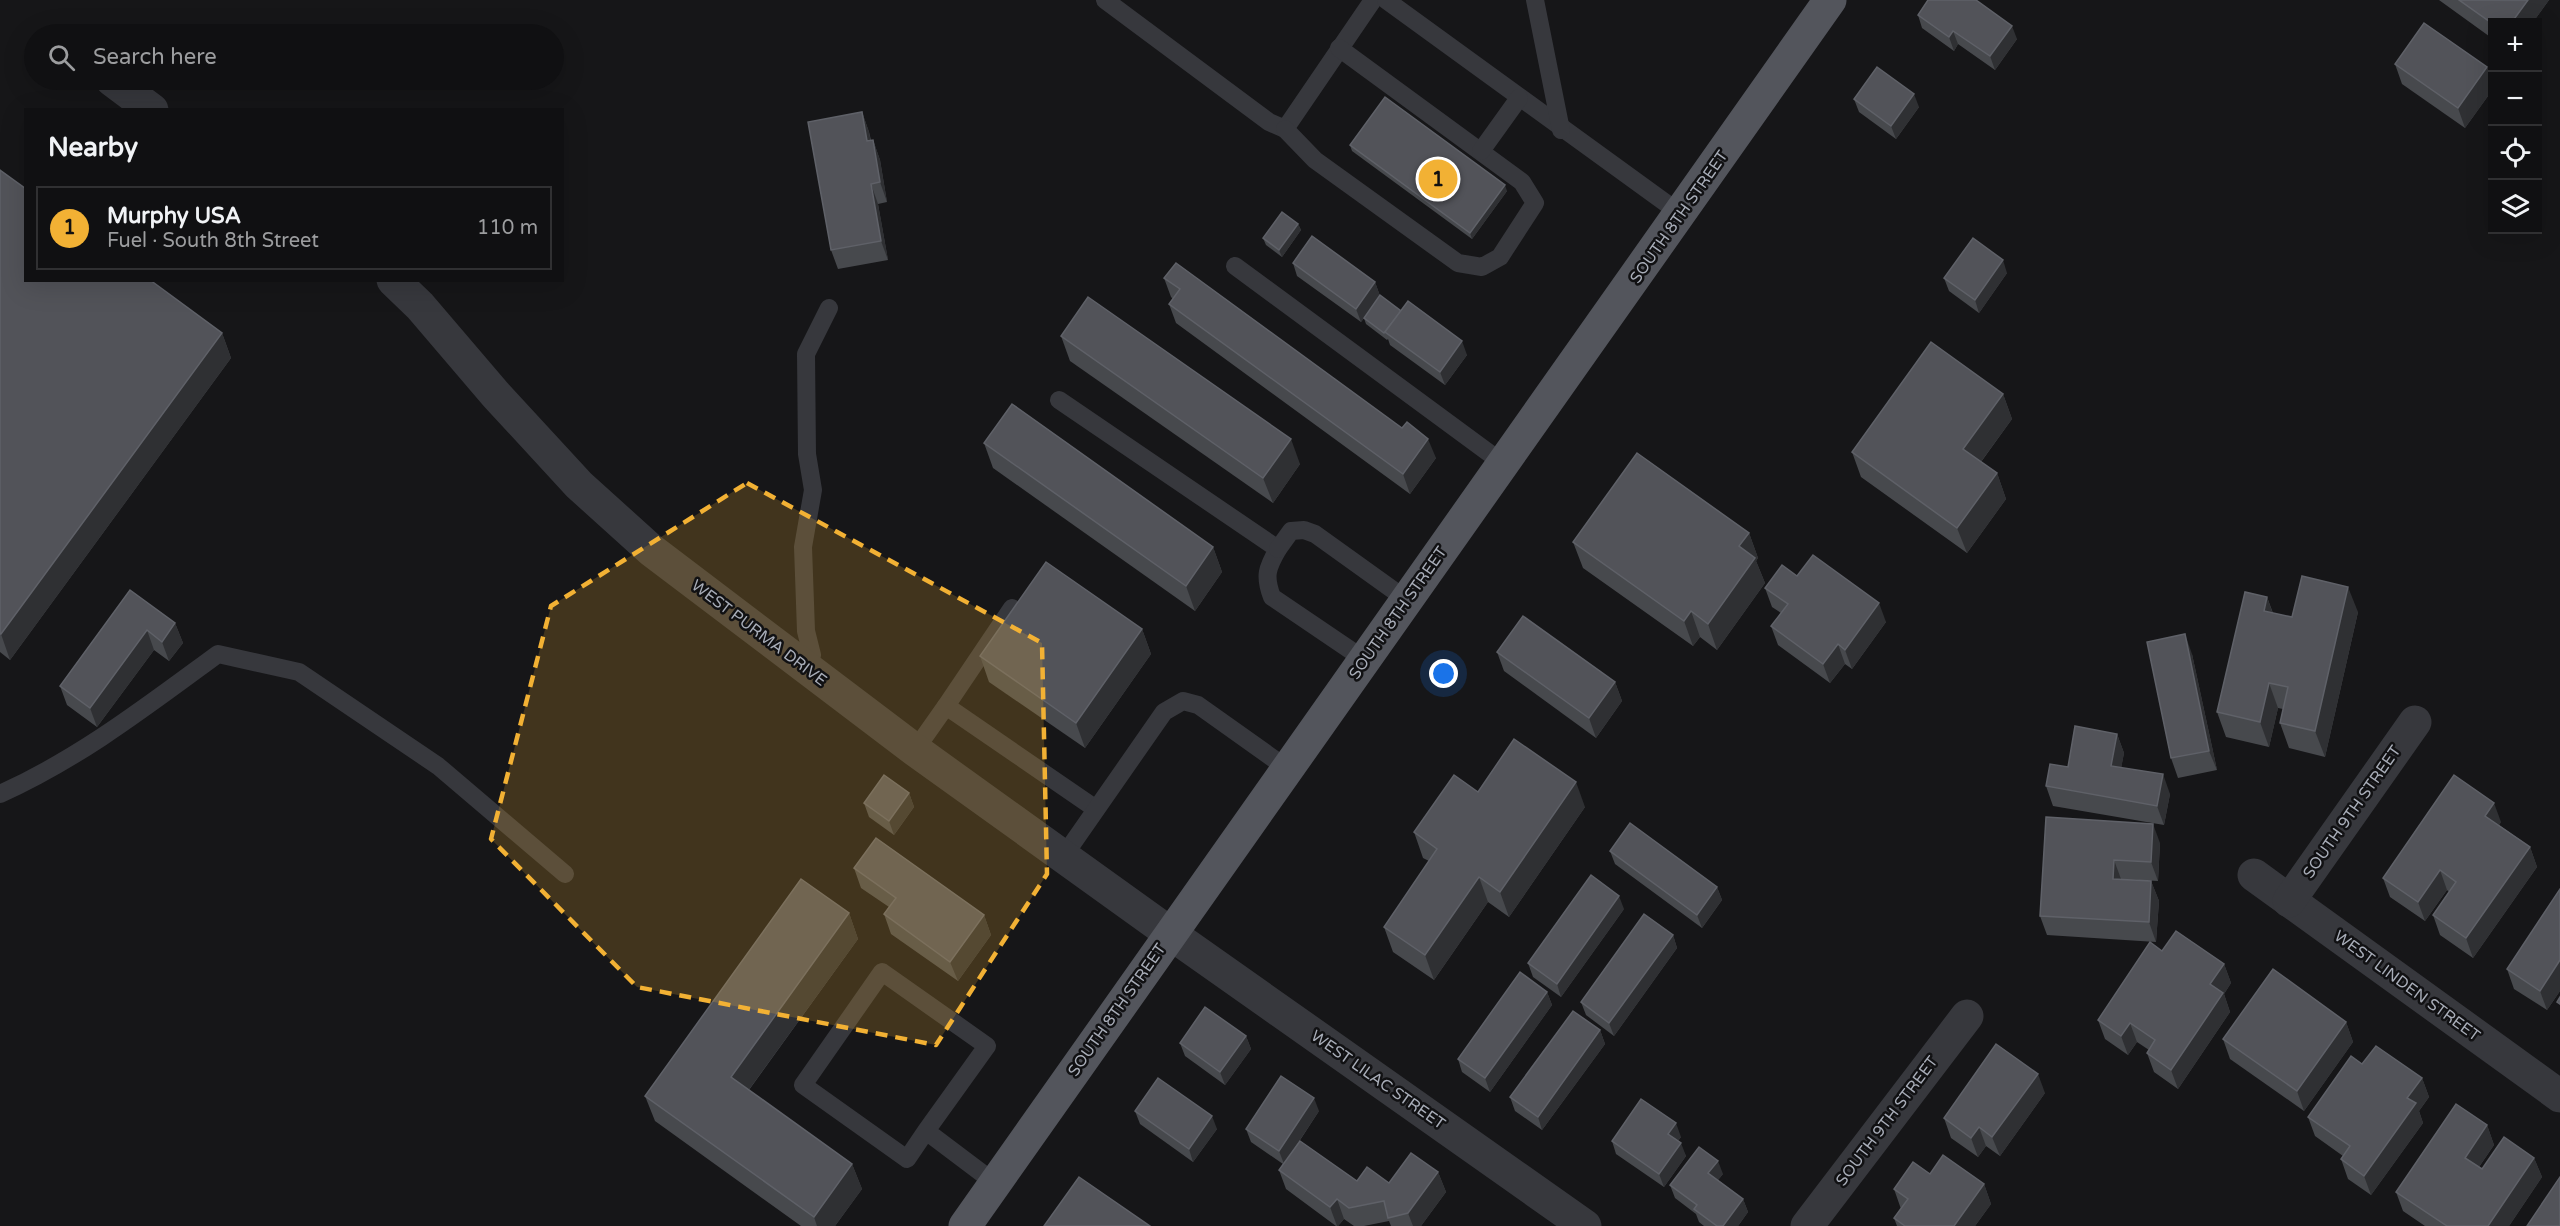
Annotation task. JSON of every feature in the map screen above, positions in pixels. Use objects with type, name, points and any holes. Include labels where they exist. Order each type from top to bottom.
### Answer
[{"type":"main road","name":"SOUTH 8TH STREET","points":[[965,1226],[1681,214],[1821,3]]},
{"type":"street","points":[[125,90],[149,108]]},
{"type":"street","name":"WEST PURMA DRIVE","points":[[395,282],[420,306],[496,395],[579,485],[651,550],[915,750],[1170,934]]},
{"type":"street","name":"SOUTH 9TH STREET","points":[[2289,901],[2415,722]]},
{"type":"street","name":"WEST LINDEN STREET","points":[[2254,876],[2560,1096]]},
{"type":"street","name":"WEST LILAC STREET","points":[[1170,934],[1585,1226]]},
{"type":"street","name":"SOUTH 9TH STREET","points":[[1807,1226],[1967,1016]]},
{"type":"lane","points":[[1105,0],[1269,122],[1285,129],[1316,160],[1458,263],[1482,267],[1500,257],[1535,203],[1522,182],[1339,48]]},
{"type":"lane","points":[[1285,129],[1373,0]]},
{"type":"lane","points":[[1386,0],[1561,130],[1681,214]]},
{"type":"lane","points":[[1535,0],[1561,130]]},
{"type":"lane","points":[[1481,151],[1519,98]]},
{"type":"lane","points":[[1235,266],[1504,464]]},
{"type":"lane","points":[[805,668],[812,655],[806,631],[803,547],[813,490],[807,454],[806,354],[829,308]]},
{"type":"lane","points":[[1059,400],[1278,549]]},
{"type":"lane","points":[[1365,660],[1272,597],[1265,580],[1267,567],[1278,549],[1291,531],[1304,530],[1315,534],[1407,600]]},
{"type":"lane","points":[[915,750],[1012,608]]},
{"type":"lane","points":[[0,794],[46,773],[127,721],[218,654],[299,672],[438,766],[565,874]]},
{"type":"lane","points":[[1063,857],[1164,712],[1184,701],[1198,705],[1288,769]]},
{"type":"lane","points":[[946,706],[1096,809]]},
{"type":"lane","points":[[882,972],[987,1046],[926,1131],[907,1159],[802,1084],[882,972]]},
{"type":"lane","points":[[926,1131],[995,1183]]},
{"type":"highlighted area","points":[[747,483],[1042,643],[1047,874],[936,1045],[637,987],[491,839],[551,606]]},
{"type":"building","points":[[1928,0],[1976,0],[2012,26],[1990,56],[1953,31],[1949,37],[1918,15]]},
{"type":"building","points":[[2459,0],[2528,0],[2515,18],[2488,18],[2488,20]]},
{"type":"building","points":[[2424,23],[2487,67],[2458,108],[2395,64]]},
{"type":"building","points":[[1877,67],[1914,94],[1891,126],[1854,99]]},
{"type":"building","points":[[1385,97],[1505,185],[1470,233],[1350,145]]},
{"type":"building","points":[[862,112],[867,141],[873,140],[880,182],[871,184],[881,241],[831,250],[808,122]]},
{"type":"building","points":[[0,170],[24,188],[24,282],[153,282],[222,333],[0,634]]},
{"type":"building","points":[[1282,212],[1298,224],[1279,250],[1263,238]]},
{"type":"building","points":[[1312,236],[1375,282],[1356,309],[1293,263]]},
{"type":"building","points":[[1973,238],[2003,260],[1975,300],[1944,278]]},
{"type":"building","points":[[1176,263],[1402,428],[1407,422],[1428,439],[1403,474],[1169,304],[1180,289],[1164,278]]},
{"type":"building","points":[[1380,295],[1401,311],[1384,333],[1364,318]]},
{"type":"building","points":[[1088,297],[1291,439],[1263,478],[1061,336]]},
{"type":"building","points":[[1408,301],[1462,341],[1440,372],[1385,332]]},
{"type":"building","points":[[1931,342],[2003,394],[1963,449],[1997,473],[1957,528],[1852,452]]},
{"type":"building","points":[[1012,404],[1213,547],[1186,586],[984,443]]},
{"type":"building","points":[[1637,453],[1749,533],[1739,546],[1755,558],[1708,624],[1691,611],[1684,621],[1573,542]]},
{"type":"building","points":[[1813,555],[1879,603],[1845,650],[1838,644],[1823,664],[1771,626],[1788,604],[1765,588],[1782,565],[1797,576]]},
{"type":"building","points":[[1046,562],[1142,629],[1076,723],[980,656]]},
{"type":"building","points":[[2302,576],[2348,587],[2315,731],[2280,723],[2288,687],[2269,683],[2260,722],[2217,712],[2245,592],[2267,597],[2264,611],[2292,617]]},
{"type":"building","points":[[130,590],[175,623],[162,642],[147,630],[90,708],[60,686]]},
{"type":"building","points":[[1523,616],[1615,682],[1589,718],[1497,652]]},
{"type":"building","points":[[2185,634],[2209,751],[2171,758],[2147,642]]},
{"type":"building","points":[[2075,726],[2117,734],[2111,766],[2163,774],[2157,806],[2046,786],[2050,764],[2068,767]]},
{"type":"building","points":[[1514,739],[1576,782],[1500,892],[1479,877],[1425,955],[1384,927],[1437,849],[1414,832],[1454,775],[1478,792]]},
{"type":"building","points":[[884,775],[909,793],[889,821],[864,803]]},
{"type":"building","points":[[2454,775],[2494,803],[2485,816],[2530,847],[2466,938],[2433,915],[2456,882],[2440,870],[2418,902],[2383,878]]},
{"type":"building","points":[[2046,817],[2153,824],[2151,862],[2114,860],[2113,879],[2151,881],[2149,922],[2040,916]]},
{"type":"building","points":[[1630,823],[1717,887],[1697,915],[1610,851]]},
{"type":"building","points":[[876,838],[984,915],[950,962],[884,914],[896,898],[854,868]]},
{"type":"building","points":[[1591,875],[1619,896],[1557,984],[1528,963]]},
{"type":"building","points":[[801,879],[849,913],[731,1077],[852,1164],[814,1217],[645,1096]]},
{"type":"building","points":[[2560,889],[2560,960],[2540,991],[2507,969]]},
{"type":"building","points":[[1644,914],[1673,935],[1609,1023],[1581,1002]]},
{"type":"building","points":[[2176,931],[2224,964],[2210,984],[2223,993],[2171,1070],[2147,1053],[2155,1040],[2130,1023],[2121,1036],[2098,1020],[2150,942],[2162,951]]},
{"type":"building","points":[[2273,969],[2346,1022],[2297,1091],[2223,1039]]},
{"type":"building","points":[[1520,972],[1547,992],[1485,1078],[1458,1059]]},
{"type":"building","points":[[1205,1007],[1246,1036],[1220,1072],[1180,1043]]},
{"type":"building","points":[[1573,1011],[1600,1030],[1538,1117],[1510,1097]]},
{"type":"building","points":[[1996,1044],[2038,1074],[1992,1137],[1979,1127],[1971,1138],[1944,1118]]},
{"type":"building","points":[[2376,1046],[2422,1078],[2407,1098],[2416,1103],[2364,1176],[2341,1159],[2350,1146],[2308,1117],[2351,1056],[2362,1064]]},
{"type":"building","points":[[1281,1076],[1314,1098],[1279,1151],[1246,1129]]},
{"type":"building","points":[[1158,1078],[1212,1116],[1189,1149],[1135,1111]]},
{"type":"building","points":[[1641,1099],[1676,1123],[1668,1134],[1681,1143],[1659,1174],[1612,1141]]},
{"type":"building","points":[[2456,1104],[2487,1125],[2465,1158],[2482,1169],[2504,1137],[2534,1158],[2488,1226],[2447,1226],[2396,1192]]},
{"type":"building","points":[[1300,1141],[1357,1181],[1367,1167],[1389,1183],[1411,1153],[1438,1172],[1408,1213],[1388,1218],[1384,1201],[1349,1208],[1337,1199],[1330,1207],[1279,1170]]},
{"type":"building","points":[[1699,1147],[1718,1161],[1708,1173],[1743,1199],[1723,1226],[1717,1226],[1694,1209],[1697,1205],[1670,1185]]},
{"type":"building","points":[[1943,1155],[1984,1184],[1954,1226],[1905,1226],[1894,1218],[1908,1199],[1894,1189],[1913,1162],[1930,1174]]},
{"type":"building","points":[[1079,1177],[1150,1226],[1044,1226]]},
{"type":"building","points":[[2560,1177],[2560,1226],[2527,1226]]},
{"type":"place","name":"Murphy USA","points":[[1438,179]]}]
